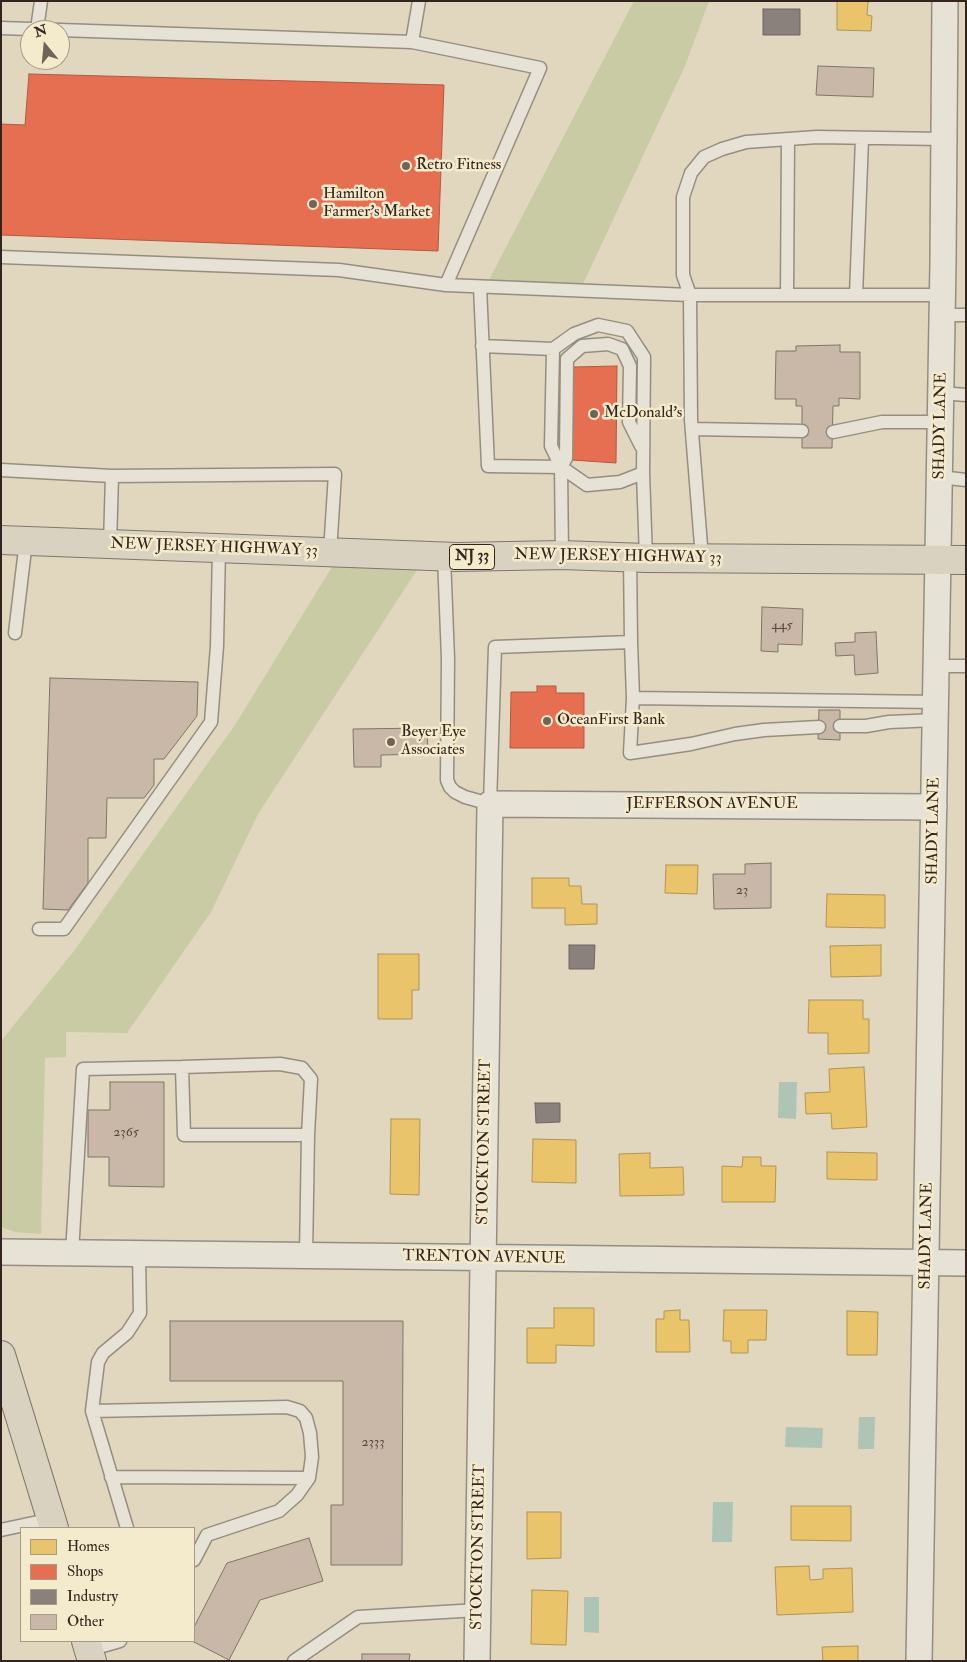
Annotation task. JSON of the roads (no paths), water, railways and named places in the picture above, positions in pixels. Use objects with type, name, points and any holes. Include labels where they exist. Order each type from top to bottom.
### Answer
[{"type":"main road","name":"NEW JERSEY HIGHWAY 33","points":[[14,540],[444,556],[562,555],[638,558],[966,560]]},
{"type":"main road","points":[[1,1355],[53,1524]]},
{"type":"street","name":"SHADY LANE","points":[[919,1661],[940,422],[950,308],[943,139],[945,1]]},
{"type":"street","name":"JEFFERSON AVENUE","points":[[490,804],[934,807]]},
{"type":"street","name":"STOCKTON STREET","points":[[477,1661],[490,804]]},
{"type":"street","name":"TRENTON AVENUE","points":[[1,1252],[966,1263]]},
{"type":"lane","points":[[38,20],[41,1]]},
{"type":"lane","points":[[412,42],[419,1]]},
{"type":"lane","points":[[1,28],[20,29]]},
{"type":"lane","points":[[70,30],[412,42],[540,68],[446,285]]},
{"type":"lane","points":[[702,558],[692,429],[690,295],[683,275],[683,197],[691,173],[704,157],[746,142],[816,137],[943,139]]},
{"type":"lane","points":[[856,295],[862,139]]},
{"type":"lane","points":[[787,295],[788,140]]},
{"type":"lane","points":[[1,257],[339,270],[446,285],[480,287],[690,295],[856,295],[950,308]]},
{"type":"lane","points":[[480,287],[488,466],[561,468],[587,484],[620,482],[643,473]]},
{"type":"lane","points":[[482,346],[553,349],[574,334],[598,325],[627,331],[644,357],[643,473],[632,642],[633,698],[630,753],[764,730],[819,727]]},
{"type":"lane","points":[[561,468],[566,458],[567,360],[582,346],[608,344],[622,349],[630,366],[629,422],[643,450]]},
{"type":"lane","points":[[553,349],[551,446],[561,468],[562,555]]},
{"type":"lane","points":[[941,394],[966,395]]},
{"type":"lane","points":[[833,432],[882,422],[940,422]]},
{"type":"lane","points":[[692,429],[802,431]]},
{"type":"lane","points":[[1,470],[112,476],[335,474],[330,552]]},
{"type":"lane","points":[[110,544],[112,476]]},
{"type":"lane","points":[[940,477],[966,480]]},
{"type":"lane","points":[[14,540],[15,633]]},
{"type":"lane","points":[[39,929],[64,929],[211,722],[217,646],[220,548]]},
{"type":"lane","points":[[444,556],[448,650],[447,780],[450,788],[465,797],[490,804],[495,647],[632,642]]},
{"type":"lane","points":[[936,666],[966,666]]},
{"type":"lane","points":[[633,698],[936,711]]},
{"type":"lane","points":[[840,726],[866,726],[936,711]]},
{"type":"lane","points":[[72,1253],[83,1069],[280,1064],[302,1068],[311,1079],[306,1256]]},
{"type":"lane","points":[[182,1067],[184,1135],[308,1134]]},
{"type":"lane","points":[[127,1527],[92,1411],[98,1362],[103,1353],[127,1333],[140,1313],[139,1254]]},
{"type":"lane","points":[[92,1411],[287,1407],[300,1410],[306,1418],[310,1433],[312,1457],[309,1478],[297,1495],[279,1511],[207,1535],[195,1558]]},
{"type":"lane","points":[[111,1477],[309,1478]]},
{"type":"lane","points":[[27,1527],[53,1524]]},
{"type":"lane","points":[[1,1530],[20,1528]]},
{"type":"lane","points":[[294,1661],[358,1617],[478,1610]]},
{"type":"lane","points":[[89,1651],[117,1642]]},
{"type":"place","name":"Retro Fitness","points":[[406,166]]},
{"type":"place","name":"Hamilton Farmer's Market","points":[[313,204]]},
{"type":"place","name":"McDonald's","points":[[594,414]]},
{"type":"place","name":"OceanFirst Bank","points":[[547,721]]},
{"type":"place","name":"Beyer Eye Associates","points":[[391,742]]}]
